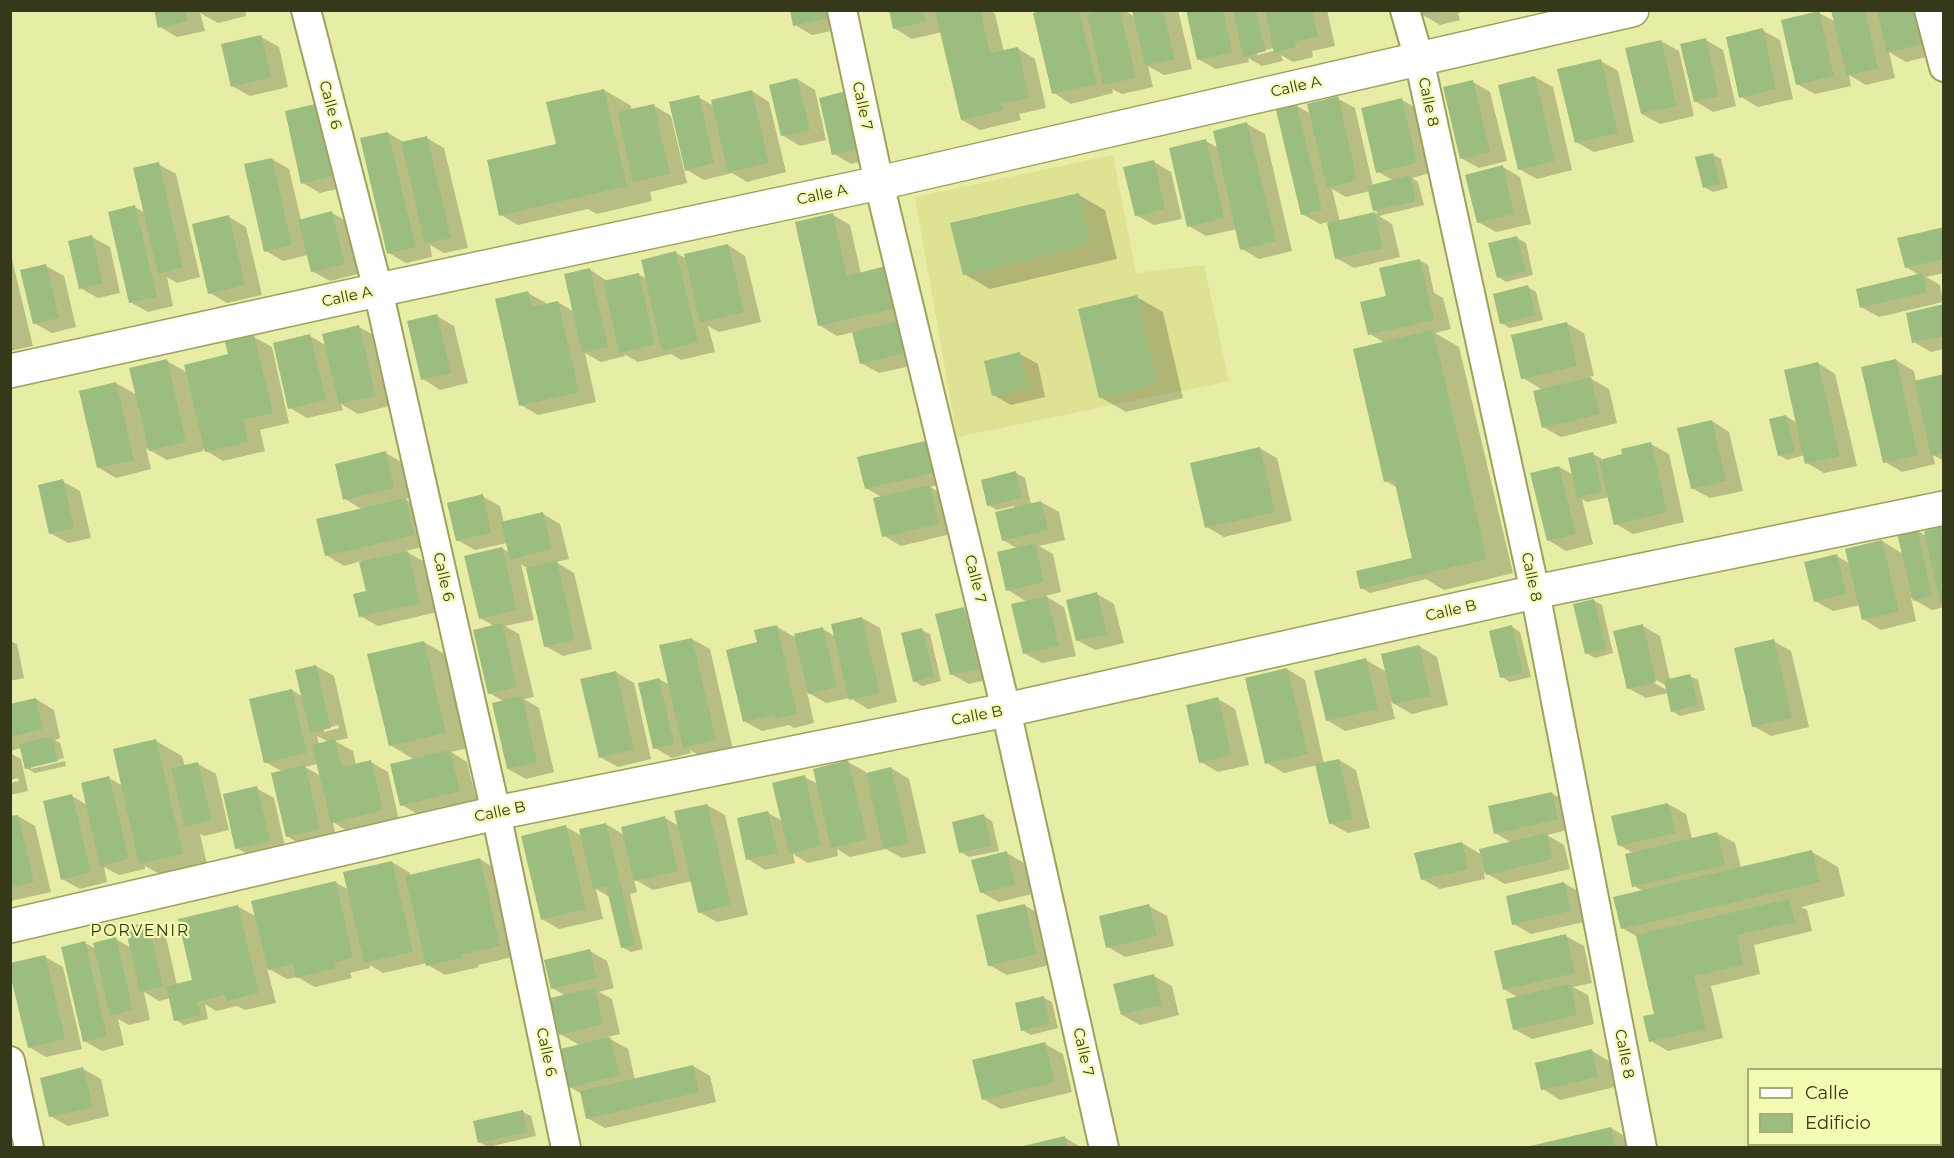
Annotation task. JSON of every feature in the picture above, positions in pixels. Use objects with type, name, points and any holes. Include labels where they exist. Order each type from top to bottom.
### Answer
[{"type":"street","name":"Calle 6","points":[[306,10],[378,290],[496,813],[566,1148]]},
{"type":"street","name":"Calle 7","points":[[842,10],[879,183],[1006,710],[1104,1148]]},
{"type":"street","name":"Calle 8","points":[[1404,10],[1419,59],[1535,592],[1642,1148]]},
{"type":"street","name":"Calle A","points":[[10,371],[879,183],[1632,10]]},
{"type":"street","points":[[1929,10],[1944,67]]},
{"type":"street","name":"Calle B","points":[[10,926],[496,813],[1006,710],[1535,592],[1944,508]]},
{"type":"street","points":[[10,1061],[29,1148]]},
{"type":"shaded area","points":[[1113,155],[1136,273],[1204,265],[1229,381],[957,437],[915,197]]},
{"type":"building","points":[[154,10],[185,10],[188,21],[158,28]]},
{"type":"building","points":[[790,10],[831,10],[832,17],[793,26]]},
{"type":"building","points":[[889,10],[923,10],[926,22],[893,29]]},
{"type":"building","points":[[980,10],[990,53],[1018,47],[1029,98],[1002,104],[1004,110],[961,120],[935,11]]},
{"type":"building","points":[[1043,10],[1079,10],[1097,84],[1052,94],[1033,13]]},
{"type":"building","points":[[1100,10],[1120,10],[1136,78],[1103,85],[1087,14]]},
{"type":"building","points":[[1132,10],[1163,10],[1175,59],[1145,66]]},
{"type":"building","points":[[1186,10],[1223,10],[1232,52],[1197,60]]},
{"type":"building","points":[[1233,10],[1256,10],[1266,51],[1243,57]]},
{"type":"building","points":[[1265,10],[1312,10],[1318,36],[1295,42],[1296,47],[1274,53]]},
{"type":"building","points":[[1420,10],[1440,10],[1440,11],[1421,16]]},
{"type":"building","points":[[1831,10],[1865,10],[1878,68],[1847,76]]},
{"type":"building","points":[[1877,10],[1914,10],[1922,44],[1887,53]]},
{"type":"building","points":[[1819,11],[1834,76],[1796,85],[1781,20]]},
{"type":"building","points":[[1763,28],[1776,89],[1739,98],[1726,37]]},
{"type":"building","points":[[261,35],[271,77],[231,87],[221,44]]},
{"type":"building","points":[[1706,38],[1719,96],[1694,102],[1680,44]]},
{"type":"building","points":[[1661,40],[1677,106],[1641,114],[1625,48]]},
{"type":"building","points":[[1601,59],[1618,133],[1575,143],[1557,69]]},
{"type":"building","points":[[1535,76],[1555,161],[1518,170],[1498,85]]},
{"type":"building","points":[[797,78],[810,130],[781,136],[769,85]]},
{"type":"building","points":[[1473,80],[1490,152],[1460,159],[1443,87]]},
{"type":"building","points":[[604,89],[627,186],[499,216],[487,160],[556,144],[546,102]]},
{"type":"building","points":[[752,90],[769,163],[728,172],[711,100]]},
{"type":"building","points":[[850,90],[863,147],[832,155],[819,98]]},
{"type":"building","points":[[699,95],[714,163],[685,171],[669,102]]},
{"type":"building","points":[[1338,96],[1357,180],[1327,188],[1307,104]]},
{"type":"building","points":[[1402,98],[1417,163],[1376,173],[1361,108]]},
{"type":"building","points":[[320,103],[337,175],[301,184],[285,111]]},
{"type":"building","points":[[654,104],[670,174],[633,182],[617,112]]},
{"type":"building","points":[[1297,105],[1322,210],[1301,215],[1276,110]]},
{"type":"building","points":[[1247,122],[1276,241],[1240,250],[1213,131]]},
{"type":"building","points":[[388,132],[416,247],[387,254],[360,138]]},
{"type":"building","points":[[427,136],[451,238],[425,244],[401,142]]},
{"type":"building","points":[[1206,139],[1224,218],[1187,227],[1169,148]]},
{"type":"building","points":[[1713,153],[1720,184],[1703,188],[1695,157]]},
{"type":"building","points":[[272,158],[292,245],[264,252],[244,164]]},
{"type":"building","points":[[1154,160],[1165,209],[1135,216],[1123,167]]},
{"type":"building","points":[[159,162],[183,267],[158,274],[133,168]]},
{"type":"building","points":[[1503,165],[1514,214],[1477,223],[1465,175]]},
{"type":"building","points":[[1410,175],[1416,201],[1373,211],[1367,186]]},
{"type":"building","points":[[1079,193],[1091,244],[963,275],[950,223]]},
{"type":"building","points":[[135,205],[157,297],[129,303],[108,212]]},
{"type":"building","points":[[332,211],[345,264],[311,272],[298,220]]},
{"type":"building","points":[[1375,212],[1383,248],[1335,259],[1327,223]]},
{"type":"building","points":[[833,213],[847,276],[886,266],[896,308],[818,326],[795,222]]},
{"type":"building","points":[[229,215],[245,285],[208,294],[192,224]]},
{"type":"building","points":[[1944,227],[1944,259],[1905,268],[1897,238]]},
{"type":"building","points":[[92,235],[103,283],[79,289],[68,241]]},
{"type":"building","points":[[1517,236],[1526,271],[1497,278],[1488,243]]},
{"type":"building","points":[[728,244],[744,312],[700,323],[684,254]]},
{"type":"building","points":[[676,251],[698,342],[662,351],[641,260]]},
{"type":"building","points":[[1420,259],[1434,320],[1368,335],[1360,302],[1386,296],[1379,268]]},
{"type":"building","points":[[46,264],[59,318],[33,324],[20,270]]},
{"type":"building","points":[[590,268],[608,347],[582,353],[564,274]]},
{"type":"building","points":[[639,273],[655,344],[619,353],[603,281]]},
{"type":"building","points":[[1922,273],[1927,292],[1860,308],[1856,289]]},
{"type":"building","points":[[1528,285],[1536,315],[1500,324],[1493,294]]},
{"type":"building","points":[[528,291],[532,307],[558,301],[579,392],[519,406],[495,299]]},
{"type":"building","points":[[1137,295],[1157,384],[1099,398],[1078,309]]},
{"type":"building","points":[[1944,304],[1944,336],[1912,343],[1906,313]]},
{"type":"building","points":[[437,314],[451,373],[421,380],[407,321]]},
{"type":"building","points":[[900,321],[907,353],[860,364],[852,332]]},
{"type":"building","points":[[1567,322],[1577,366],[1521,379],[1511,335]]},
{"type":"building","points":[[359,325],[376,396],[339,404],[322,334]]},
{"type":"building","points":[[1433,330],[1487,559],[1360,589],[1356,571],[1412,558],[1394,479],[1384,482],[1353,349]]},
{"type":"building","points":[[310,334],[326,400],[288,409],[273,343]]},
{"type":"building","points":[[254,335],[273,413],[243,420],[248,442],[205,452],[184,365],[228,354],[225,342]]},
{"type":"building","points":[[1020,352],[1028,387],[992,396],[984,361]]},
{"type":"building","points":[[167,359],[186,442],[149,451],[129,368]]},
{"type":"building","points":[[1896,359],[1918,455],[1883,463],[1861,367]]},
{"type":"building","points":[[1818,362],[1840,456],[1805,464],[1784,370]]},
{"type":"building","points":[[1944,374],[1944,453],[1931,456],[1914,381]]},
{"type":"building","points":[[1591,377],[1600,414],[1542,428],[1533,391]]},
{"type":"building","points":[[116,382],[134,460],[97,468],[79,391]]},
{"type":"building","points":[[1786,415],[1795,452],[1778,456],[1769,419]]},
{"type":"building","points":[[1712,420],[1726,481],[1691,489],[1677,428]]},
{"type":"building","points":[[925,441],[933,473],[865,489],[857,457]]},
{"type":"building","points":[[1651,442],[1667,512],[1614,525],[1599,460],[1622,454],[1621,449]]},
{"type":"building","points":[[1260,447],[1275,512],[1205,528],[1190,463]]},
{"type":"building","points":[[386,451],[394,488],[343,500],[335,464]]},
{"type":"building","points":[[1593,452],[1602,492],[1577,498],[1568,458]]},
{"type":"building","points":[[1559,466],[1576,534],[1547,541],[1530,473]]},
{"type":"building","points":[[1016,471],[1022,498],[987,506],[981,480]]},
{"type":"building","points":[[63,479],[74,528],[49,534],[38,485]]},
{"type":"building","points":[[930,485],[939,524],[882,537],[873,498]]},
{"type":"building","points":[[483,494],[491,533],[456,541],[447,503]]},
{"type":"building","points":[[406,498],[414,535],[325,556],[316,519]]},
{"type":"building","points":[[1041,501],[1048,530],[1002,541],[995,512]]},
{"type":"building","points":[[543,512],[552,549],[510,560],[501,522]]},
{"type":"building","points":[[1944,526],[1944,602],[1940,603],[1924,531]]},
{"type":"building","points":[[1917,529],[1932,596],[1913,601],[1897,533]]},
{"type":"building","points":[[1882,540],[1899,611],[1862,620],[1845,549]]},
{"type":"building","points":[[1035,543],[1044,582],[1006,591],[997,552]]},
{"type":"building","points":[[502,547],[517,610],[479,619],[464,556]]},
{"type":"building","points":[[408,551],[420,603],[359,617],[353,594],[366,591],[359,562]]},
{"type":"building","points":[[1837,554],[1846,594],[1814,602],[1804,562]]},
{"type":"building","points":[[557,561],[575,640],[544,647],[526,568]]},
{"type":"building","points":[[1097,592],[1107,634],[1076,641],[1066,600]]},
{"type":"building","points":[[1047,596],[1059,646],[1023,654],[1011,604]]},
{"type":"building","points":[[1594,599],[1606,649],[1585,654],[1573,604]]},
{"type":"building","points":[[964,607],[979,669],[950,675],[935,614]]},
{"type":"building","points":[[862,617],[880,693],[849,700],[831,624]]},
{"type":"building","points":[[502,623],[517,687],[488,694],[473,630]]},
{"type":"building","points":[[1643,624],[1656,682],[1627,689],[1613,631]]},
{"type":"building","points":[[777,625],[797,714],[775,719],[774,715],[743,722],[726,650],[757,642],[754,630]]},
{"type":"building","points":[[1512,625],[1523,673],[1500,678],[1489,631]]},
{"type":"building","points":[[823,627],[837,687],[808,694],[794,634]]},
{"type":"building","points":[[922,628],[934,677],[913,682],[901,633]]},
{"type":"building","points":[[692,638],[716,740],[683,748],[659,645]]},
{"type":"building","points":[[1774,639],[1792,718],[1752,727],[1734,648]]},
{"type":"building","points":[[424,641],[446,733],[389,746],[367,654]]},
{"type":"building","points":[[1419,645],[1431,696],[1393,704],[1381,654]]},
{"type":"building","points":[[1366,658],[1378,709],[1326,721],[1314,671]]},
{"type":"building","points":[[316,665],[331,728],[310,733],[295,670]]},
{"type":"building","points":[[1287,668],[1308,754],[1265,764],[1245,678]]},
{"type":"building","points":[[616,671],[634,749],[599,758],[580,679]]},
{"type":"building","points":[[1690,674],[1698,705],[1671,712],[1664,680]]},
{"type":"building","points":[[659,678],[674,744],[653,749],[638,683]]},
{"type":"building","points":[[292,689],[307,753],[264,763],[249,699]]},
{"type":"building","points":[[522,696],[537,762],[507,769],[492,703]]},
{"type":"building","points":[[1218,697],[1232,755],[1199,763],[1186,705]]},
{"type":"building","points":[[36,698],[43,729],[10,737],[10,704]]},
{"type":"building","points":[[52,736],[58,761],[25,769],[19,744]]},
{"type":"building","points":[[156,739],[183,854],[139,864],[113,749]]},
{"type":"building","points":[[335,739],[342,767],[371,760],[383,810],[331,823],[312,745]]},
{"type":"building","points":[[450,750],[460,791],[400,806],[390,764]]},
{"type":"building","points":[[1339,759],[1353,819],[1329,824],[1315,764]]},
{"type":"building","points":[[848,760],[867,839],[831,848],[813,769]]},
{"type":"building","points":[[198,762],[212,820],[185,827],[171,768]]},
{"type":"building","points":[[305,765],[320,829],[286,837],[271,773]]},
{"type":"building","points":[[891,767],[909,843],[883,849],[866,773]]},
{"type":"building","points":[[805,775],[821,846],[789,854],[772,783]]},
{"type":"building","points":[[109,776],[129,859],[100,866],[81,783]]},
{"type":"building","points":[[257,786],[270,841],[235,849],[223,794]]},
{"type":"building","points":[[1552,792],[1558,819],[1494,834],[1488,806]]},
{"type":"building","points":[[72,794],[91,872],[61,880],[43,801]]},
{"type":"building","points":[[1668,803],[1676,833],[1618,846],[1611,816]]},
{"type":"building","points":[[707,804],[731,905],[698,913],[674,811]]},
{"type":"building","points":[[768,811],[778,853],[746,860],[737,818]]},
{"type":"building","points":[[984,814],[992,846],[959,853],[952,822]]},
{"type":"building","points":[[18,815],[34,882],[10,888],[10,816]]},
{"type":"building","points":[[665,816],[678,871],[634,881],[621,827]]},
{"type":"building","points":[[606,823],[635,945],[621,948],[606,886],[593,889],[579,829]]},
{"type":"building","points":[[566,825],[586,909],[541,920],[521,836]]},
{"type":"building","points":[[1717,832],[1725,865],[1632,887],[1625,854]]},
{"type":"building","points":[[1547,833],[1553,859],[1486,875],[1479,849]]},
{"type":"building","points":[[1462,842],[1468,869],[1421,880],[1414,853]]},
{"type":"building","points":[[1812,850],[1820,882],[1621,929],[1613,897]]},
{"type":"building","points":[[1007,851],[1015,885],[980,893],[971,860]]},
{"type":"building","points":[[480,858],[500,946],[426,966],[405,876]]},
{"type":"building","points":[[392,861],[413,952],[364,963],[343,872]]},
{"type":"building","points":[[336,881],[353,958],[334,963],[335,968],[296,978],[293,964],[268,970],[251,901]]},
{"type":"building","points":[[1564,882],[1571,911],[1512,925],[1506,896]]},
{"type":"building","points":[[1789,899],[1795,922],[1737,935],[1743,965],[1694,976],[1706,1029],[1649,1042],[1643,1016],[1654,1014],[1636,935]]},
{"type":"building","points":[[1025,904],[1037,954],[988,966],[976,915]]},
{"type":"building","points":[[1149,904],[1157,936],[1106,948],[1099,916]]},
{"type":"building","points":[[238,905],[259,993],[226,1001],[225,995],[197,1002],[201,1015],[174,1021],[166,986],[192,980],[178,919]]},
{"type":"building","points":[[148,922],[163,987],[140,992],[125,927]]},
{"type":"building","points":[[1566,934],[1575,973],[1503,990],[1494,951]]},
{"type":"building","points":[[116,937],[133,1010],[110,1016],[93,943]]},
{"type":"building","points":[[85,941],[107,1036],[83,1042],[61,947]]},
{"type":"building","points":[[590,949],[597,978],[551,989],[544,960]]},
{"type":"building","points":[[45,955],[65,1039],[28,1048],[10,974],[10,963]]},
{"type":"building","points":[[1154,974],[1162,1005],[1121,1015],[1113,984]]},
{"type":"building","points":[[1570,984],[1577,1015],[1513,1030],[1506,999]]},
{"type":"building","points":[[595,988],[603,1024],[559,1035],[550,998]]},
{"type":"building","points":[[1044,996],[1050,1024],[1021,1031],[1015,1003]]},
{"type":"building","points":[[610,1037],[620,1075],[569,1088],[560,1049]]},
{"type":"building","points":[[1045,1042],[1055,1082],[982,1100],[972,1060]]},
{"type":"building","points":[[1592,1049],[1598,1077],[1541,1090],[1535,1063]]},
{"type":"building","points":[[693,1065],[699,1092],[586,1119],[580,1091]]},
{"type":"building","points":[[83,1067],[93,1107],[49,1117],[40,1078]]},
{"type":"building","points":[[523,1110],[528,1132],[478,1143],[473,1121]]},
{"type":"building","points":[[1611,1127],[1616,1148],[1526,1148],[1526,1147]]},
{"type":"building","points":[[1065,1136],[1067,1148],[1019,1148],[1019,1147]]},
{"type":"building","points":[[1809,1146],[1860,1146],[1861,1148],[1809,1148]]},
{"type":"district","name":"PORVENIR","points":[[140,931]]}]
